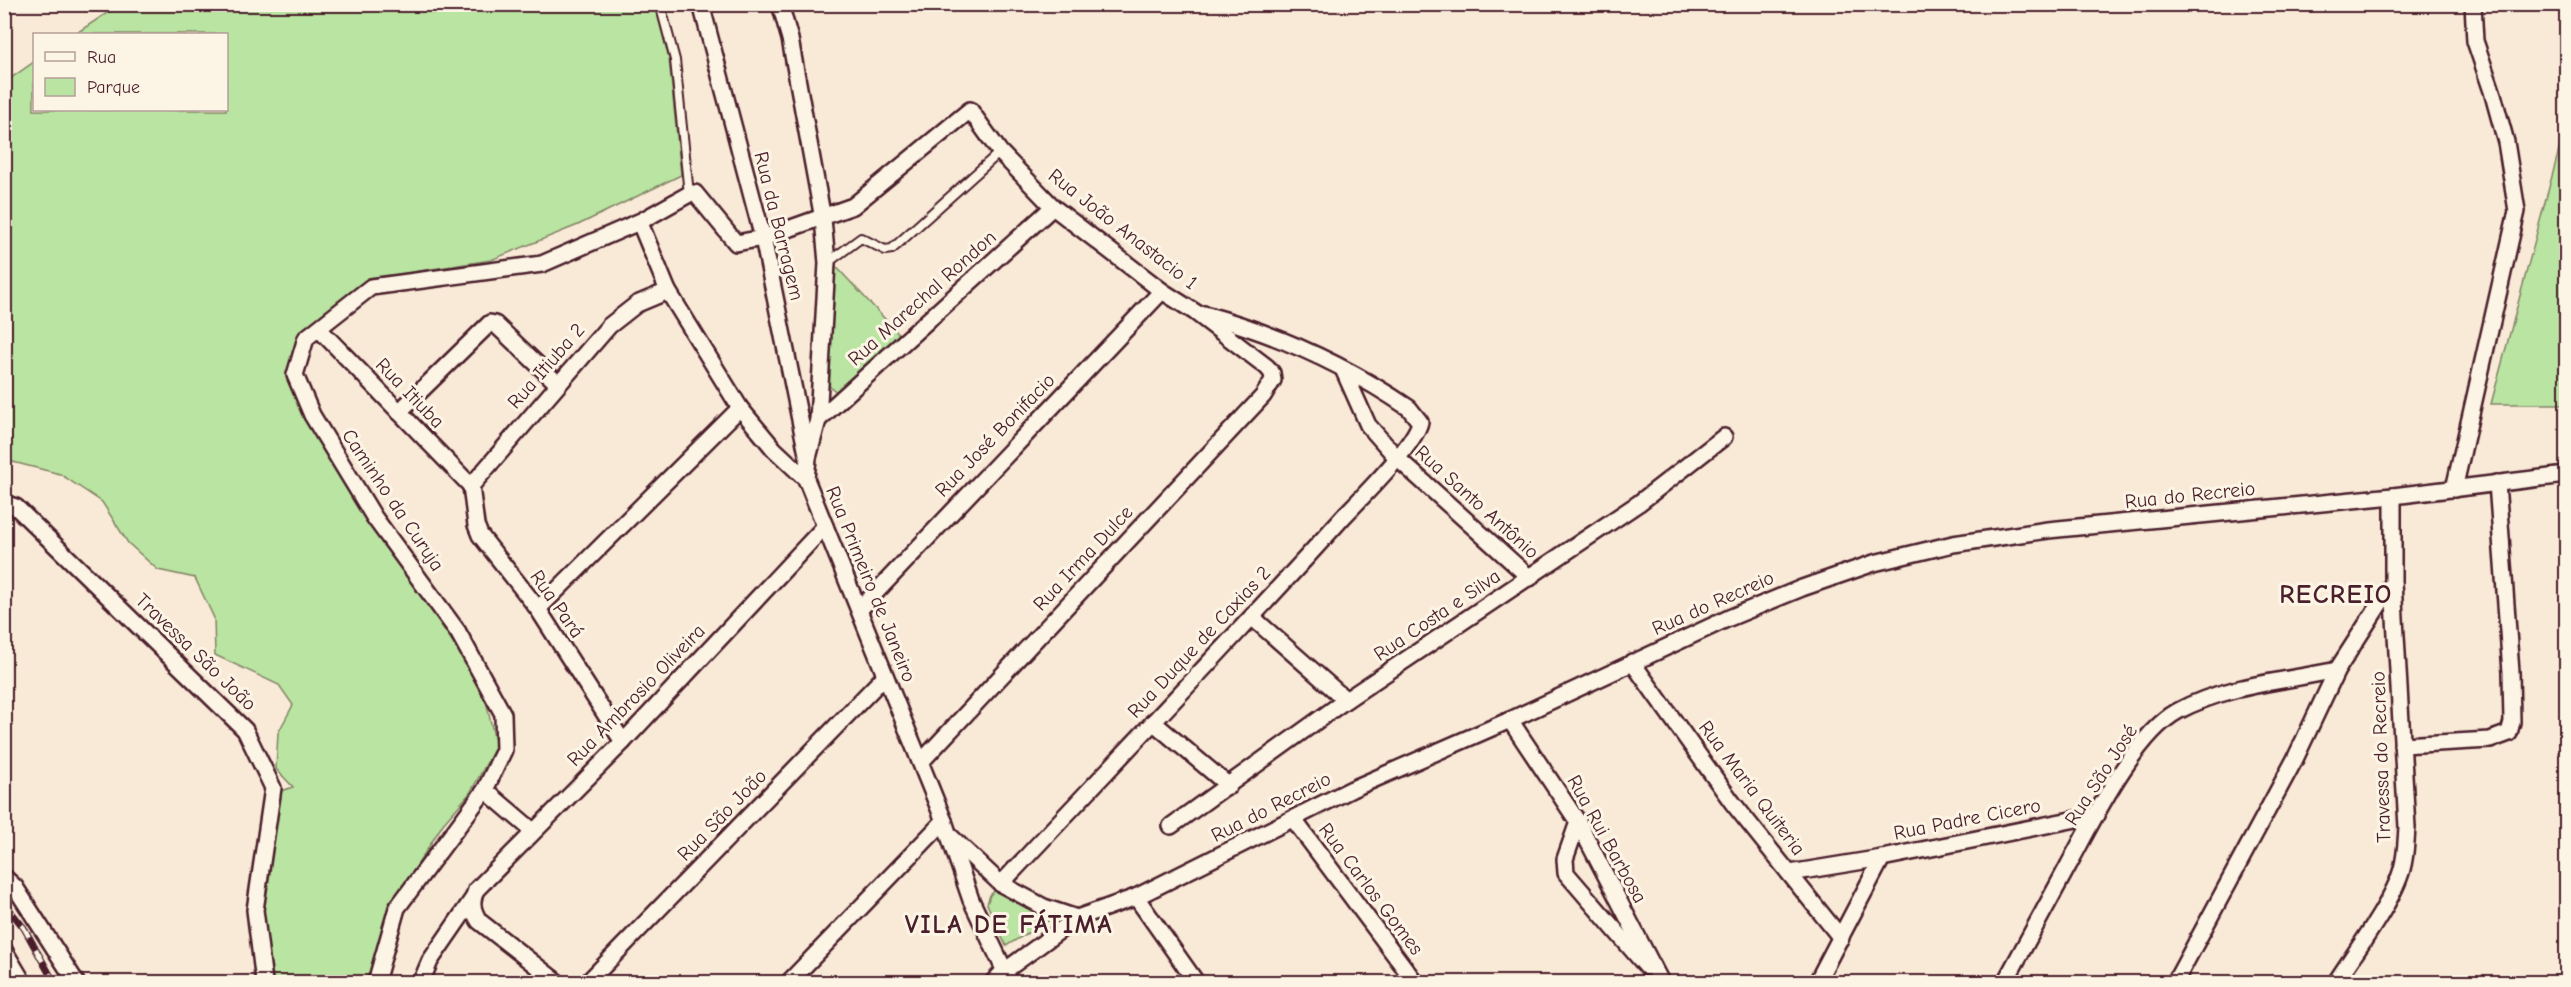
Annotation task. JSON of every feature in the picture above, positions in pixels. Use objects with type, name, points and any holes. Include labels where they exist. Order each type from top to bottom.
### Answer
[{"type":"street","name":"Rua da Barragem","points":[[701,4],[763,238],[808,458]]},
{"type":"street","name":"Rua Primeiro de Janeiro","points":[[780,4],[790,39],[823,219],[827,264],[818,420],[808,458],[806,479],[921,762],[1002,979]]},
{"type":"street","points":[[2454,489],[2517,211],[2506,142],[2475,41],[2473,4]]},
{"type":"street","name":"Rua João Anastacio 1","points":[[823,219],[863,200],[970,110],[1000,152],[1053,207],[1162,291],[1195,312],[1267,367],[1272,373],[1273,380]]},
{"type":"street","points":[[689,194],[695,193],[736,243],[763,238],[823,219]]},
{"type":"street","name":"Caminho da Curuja","points":[[376,982],[397,908],[485,790],[504,750],[503,714],[458,632],[374,517],[312,415],[295,375],[306,338],[371,287],[542,264],[626,226],[641,222],[689,194]]},
{"type":"street","name":"Rua Marechal Rondon","points":[[818,420],[1053,207]]},
{"type":"street","points":[[626,226],[640,223],[668,291],[740,408],[774,450],[806,479]]},
{"type":"street","name":"Rua Itiuba 2","points":[[471,486],[617,319],[637,304],[668,291]]},
{"type":"street","name":"Rua José Bonifacio","points":[[860,609],[1162,291]]},
{"type":"street","name":"Rua João Anastacio 1","points":[[1195,312],[1249,327],[1291,343],[1343,369],[1398,401],[1408,408],[1420,422]]},
{"type":"street","points":[[399,412],[490,323],[495,324],[558,384]]},
{"type":"street","name":"Rua Itiuba","points":[[319,328],[471,486]]},
{"type":"street","points":[[1343,369],[1368,425],[1396,458]]},
{"type":"street","name":"Rua Irma Dulce","points":[[921,762],[1263,396],[1273,380]]},
{"type":"street","points":[[538,609],[740,408]]},
{"type":"street","name":"Rua Duque de Caxias 2","points":[[1001,884],[1253,618],[1396,458],[1418,429],[1420,422]]},
{"type":"street","name":"Rua Costa e Silva","points":[[1172,826],[1346,700],[1639,504],[1724,437]]},
{"type":"street","name":"Rua Santo Antônio","points":[[1396,458],[1530,578]]},
{"type":"street","name":"Rua do Recreio","points":[[1002,979],[1077,918],[1136,897],[1352,789],[1510,720],[1632,662],[1802,588],[1874,563],[1953,544],[2048,531],[2393,496],[2566,475]]},
{"type":"street","points":[[2403,744],[2490,740],[2509,733],[2512,722],[2511,672],[2497,483]]},
{"type":"street","name":"Rua Pará","points":[[471,486],[476,525],[480,535],[538,609],[623,742]]},
{"type":"street","points":[[2175,982],[2295,759],[2337,670],[2393,583],[2393,496]]},
{"type":"street","name":"Travessa São João","points":[[4,503],[16,507],[245,730],[273,788],[255,910],[264,982]]},
{"type":"street","name":"Rua Ambrosio Oliveira","points":[[421,982],[430,961],[474,895],[533,831],[623,742],[825,526]]},
{"type":"street","name":"Travessa do Recreio","points":[[2336,982],[2390,896],[2402,871],[2406,852],[2403,744],[2393,583]]},
{"type":"street","points":[[1253,618],[1346,700]]},
{"type":"street","name":"Rua Maria Quiteria","points":[[1632,662],[1732,802],[1841,938]]},
{"type":"street","name":"Rua São José","points":[[2005,982],[2096,815],[2150,735],[2176,711],[2216,694],[2337,670]]},
{"type":"street","name":"Rua São João","points":[[588,982],[885,676]]},
{"type":"street","name":"Rua Rui Barbosa","points":[[1510,720],[1578,822],[1661,982]]},
{"type":"street","points":[[1153,722],[1229,786]]},
{"type":"street","points":[[485,790],[533,831]]},
{"type":"street","name":"Rua Padre Cicero","points":[[1790,873],[1882,858],[2096,815]]},
{"type":"street","name":"Rua Carlos Gomes","points":[[1294,820],[1415,982]]},
{"type":"street","points":[[789,982],[944,821]]},
{"type":"street","points":[[1578,822],[1565,859],[1566,873],[1661,982]]},
{"type":"street","points":[[950,836],[1001,884],[1044,907],[1077,918]]},
{"type":"street","name":"Rua Padre Cicero","points":[[1818,982],[1882,858]]},
{"type":"street","points":[[4,877],[15,887],[76,982]]},
{"type":"street","points":[[474,895],[473,911],[479,921],[557,982]]},
{"type":"street","points":[[1136,897],[1196,982]]},
{"type":"street","points":[[4,950],[23,982]]},
{"type":"lane","points":[[660,4],[675,60],[689,194]]},
{"type":"lane","points":[[827,264],[861,238],[885,250],[892,249],[1000,152]]},
{"type":"green space","points":[[119,5],[655,5],[669,59],[681,175],[578,225],[491,260],[368,279],[299,335],[288,374],[380,534],[483,687],[496,746],[470,793],[443,824],[391,907],[371,982],[274,982],[263,917],[269,860],[281,791],[293,787],[276,769],[278,733],[293,705],[279,685],[215,655],[214,618],[195,578],[158,570],[128,543],[102,502],[60,474],[13,462],[5,463],[4,83],[33,63],[33,111],[228,111],[228,33],[77,33]]},
{"type":"green space","points":[[2566,124],[2566,404],[2491,404]]},
{"type":"green space","points":[[830,260],[899,334],[854,384],[838,393],[829,386]]},
{"type":"green space","points":[[997,889],[1053,918],[1006,946],[987,904],[990,895]]},
{"type":"railway","points":[[4,903],[24,928],[54,982]]},
{"type":"district","name":"RECREIO","points":[[2336,595]]},
{"type":"district","name":"VILA DE FÁTIMA","points":[[1009,925]]}]
